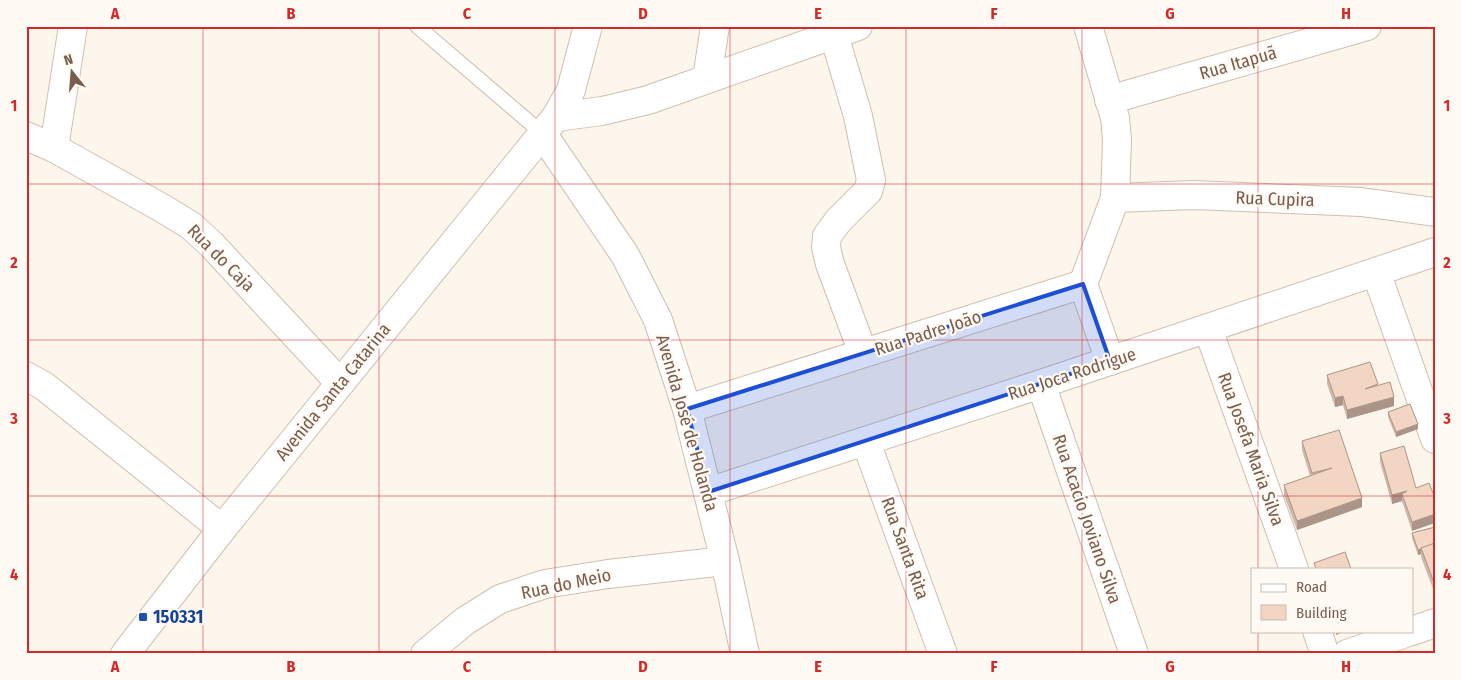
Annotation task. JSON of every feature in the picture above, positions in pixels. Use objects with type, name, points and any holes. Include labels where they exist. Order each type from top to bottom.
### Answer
[{"type":"street","points":[[54,148],[73,26]]},
{"type":"street","name":"Avenida Santa Catarina","points":[[125,654],[222,529],[549,125],[571,90],[588,26]]},
{"type":"street","points":[[708,79],[716,26]]},
{"type":"street","points":[[1088,26],[1114,118],[1117,140],[1115,198],[1082,284],[1110,361]]},
{"type":"street","name":"Rua Itapuã","points":[[1109,100],[1368,26]]},
{"type":"street","points":[[549,125],[648,100],[846,30],[858,116],[872,180],[868,191],[832,228],[827,236],[826,247],[830,264],[863,353]]},
{"type":"street","name":"Avenida José de Holanda","points":[[549,125],[625,255],[658,320],[687,409],[725,561],[745,654]]},
{"type":"street","name":"Rua do Caja","points":[[26,136],[54,148],[190,225],[211,244],[340,383]]},
{"type":"street","name":"Rua Cupira","points":[[1115,198],[1213,196],[1361,202],[1435,212]]},
{"type":"street","name":"Rua Joca Rodrigue","points":[[708,492],[866,442],[1435,252]]},
{"type":"street","points":[[1376,272],[1435,439]]},
{"type":"street","name":"Rua Padre João","points":[[687,409],[1082,284]]},
{"type":"street","name":"Rua Josefa Maria Silva","points":[[1208,329],[1294,568]]},
{"type":"street","points":[[26,376],[44,386],[222,529]]},
{"type":"street","name":"Rua Acacio Joviano Silva","points":[[1041,384],[1134,654]]},
{"type":"street","name":"Rua Santa Rita","points":[[866,442],[943,654]]},
{"type":"street","name":"Rua do Meio","points":[[425,654],[465,621],[500,599],[545,584],[608,574],[725,561]]},
{"type":"street","points":[[1347,654],[1410,638],[1435,623]]},
{"type":"street","points":[[1317,632],[1325,654]]},
{"type":"lane","points":[[416,26],[549,125]]},
{"type":"highlighted area","points":[[1083,284],[1110,361],[708,492],[687,409]]},
{"type":"building","points":[[1370,362],[1378,384],[1365,389],[1390,382],[1394,397],[1347,410],[1343,396],[1335,398],[1327,375]]},
{"type":"building","points":[[1410,404],[1418,424],[1396,432],[1388,412]]},
{"type":"building","points":[[1339,430],[1362,498],[1297,521],[1284,485],[1332,468],[1312,473],[1302,441]]},
{"type":"building","points":[[1404,446],[1416,488],[1429,483],[1435,498],[1435,514],[1412,522],[1402,494],[1407,491],[1392,495],[1380,453]]},
{"type":"building","points":[[1435,527],[1435,543],[1418,550],[1412,533]]},
{"type":"building","points":[[1435,543],[1435,585],[1421,548]]},
{"type":"building","points":[[1345,552],[1351,568],[1316,568],[1314,563]]},
{"type":"place","name":"150331","points":[[143,617]]}]
